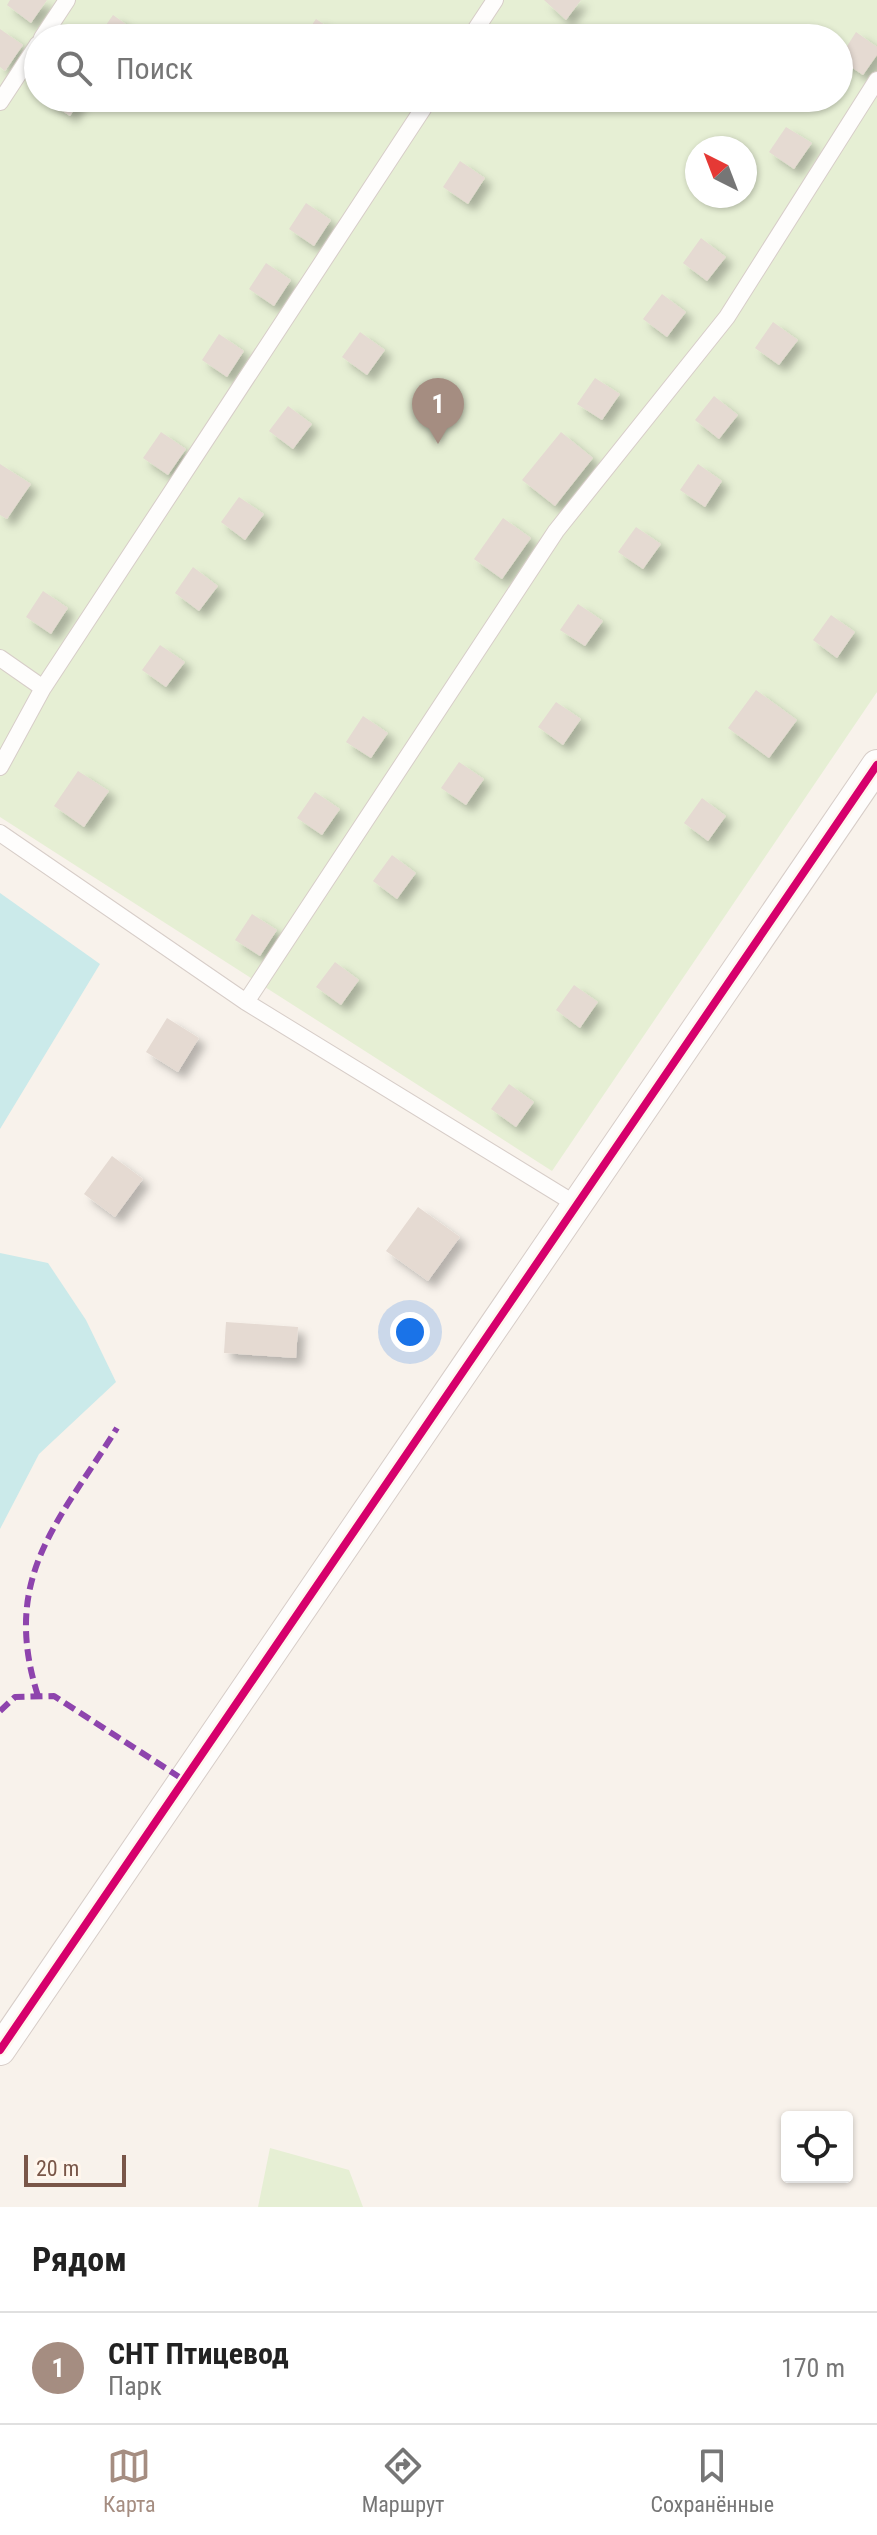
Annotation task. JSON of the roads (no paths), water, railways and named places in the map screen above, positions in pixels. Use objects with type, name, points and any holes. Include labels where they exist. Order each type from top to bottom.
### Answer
[{"type":"street","points":[[0,2050],[877,765]]},
{"type":"lane","points":[[51,24],[67,0]]},
{"type":"lane","points":[[479,24],[495,0]]},
{"type":"lane","points":[[0,102],[24,65]]},
{"type":"lane","points":[[246,1002],[556,531],[727,317],[877,80]]},
{"type":"lane","points":[[0,767],[43,688],[421,112]]},
{"type":"lane","points":[[0,658],[43,688]]},
{"type":"lane","points":[[0,833],[246,1002],[577,1205]]},
{"type":"water","points":[[0,893],[100,964],[0,1129]]},
{"type":"water","points":[[0,1253],[48,1263],[86,1320],[116,1382],[39,1454],[0,1529]]},
{"type":"place","name":"СНТ Птицевод","points":[[438,444]]}]
